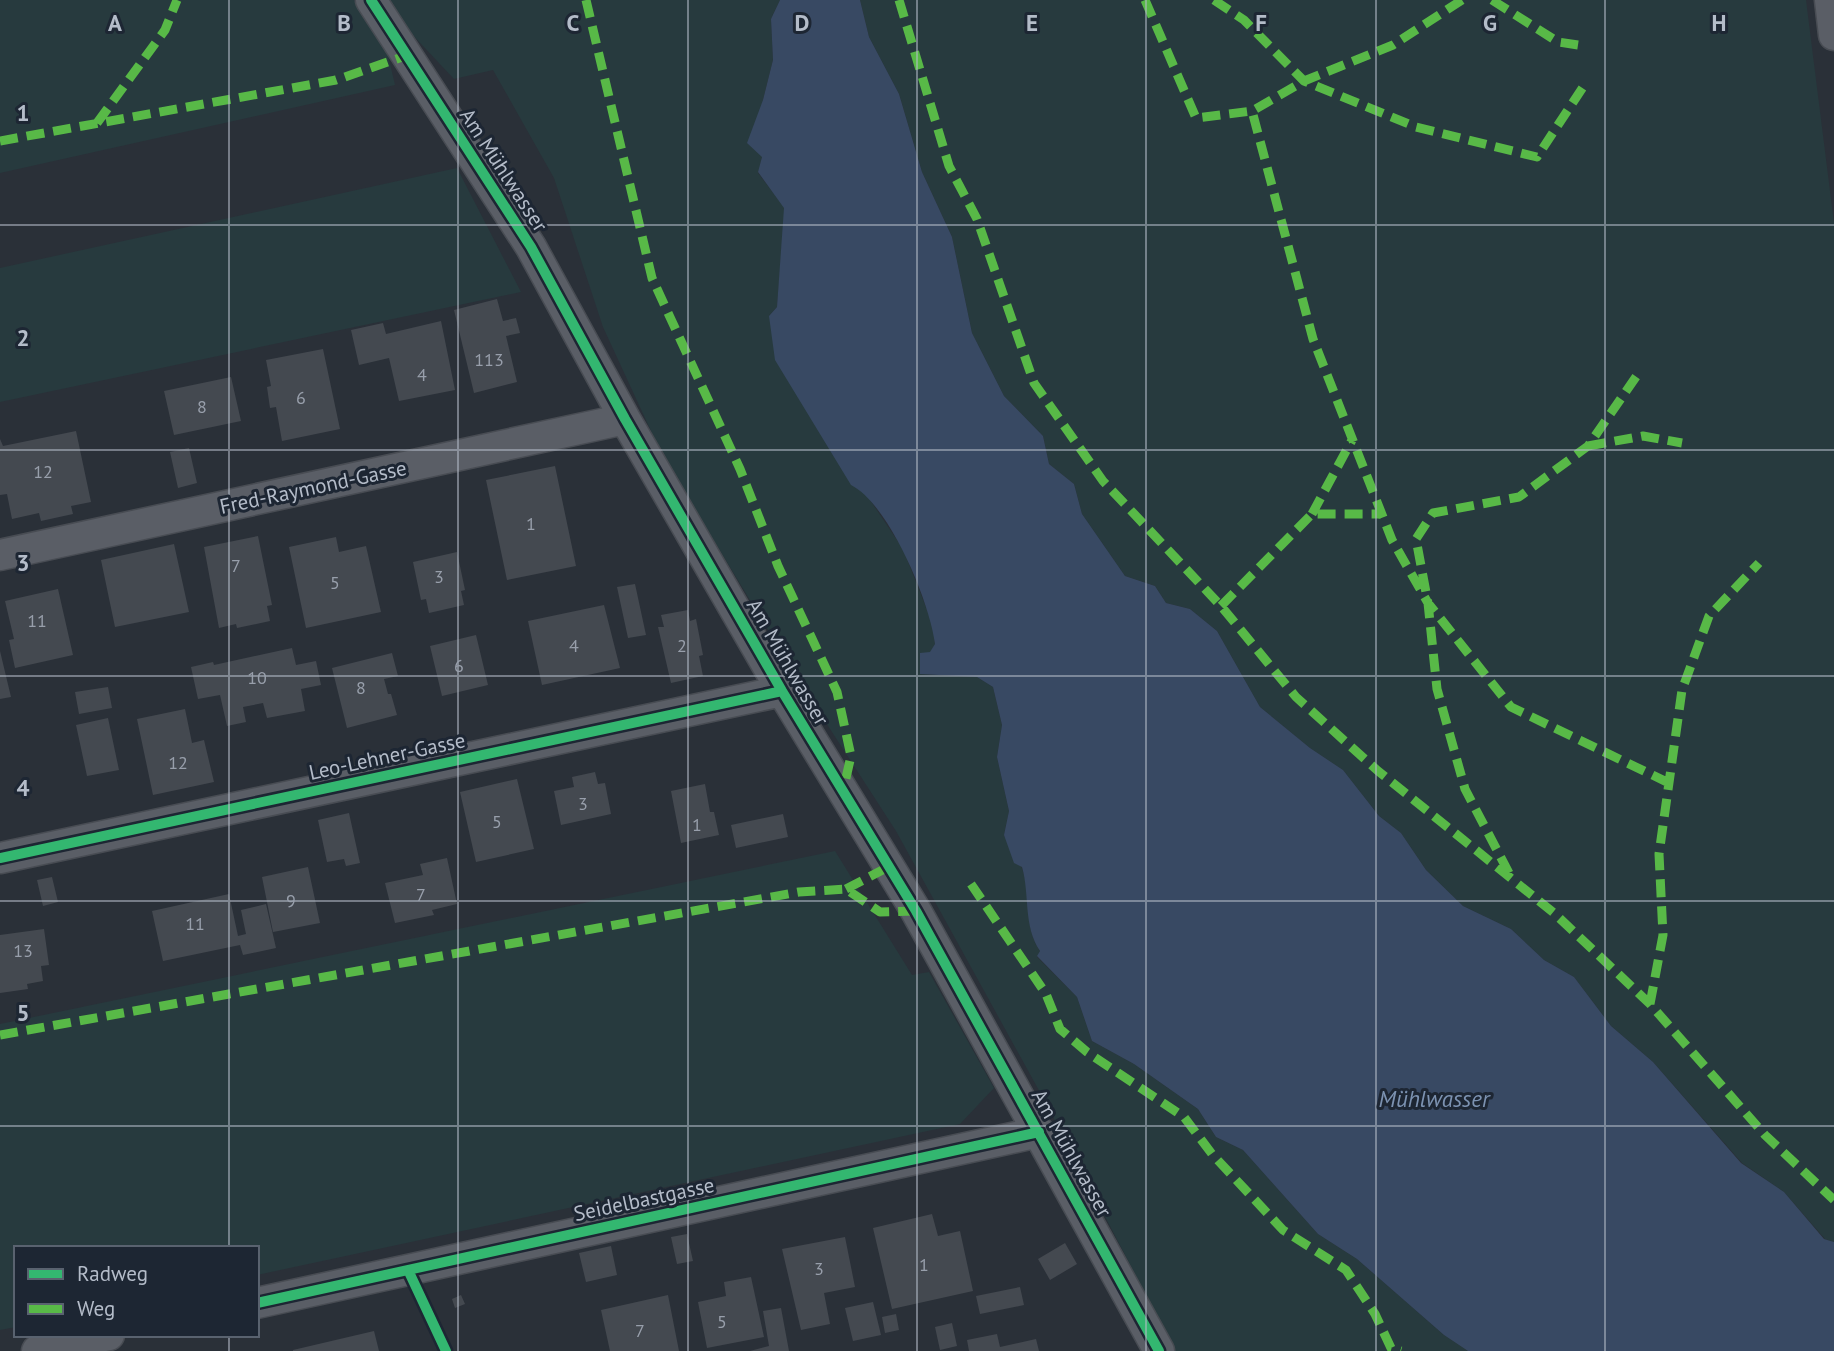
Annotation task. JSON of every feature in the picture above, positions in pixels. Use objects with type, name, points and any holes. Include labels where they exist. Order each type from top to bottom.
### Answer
[{"type":"street","name":"Am Mühlwasser","points":[[371,0],[531,247],[625,419],[782,691],[897,877],[1159,1351]]},
{"type":"street","points":[[1830,0],[1834,35]]},
{"type":"street","name":"Fred-Raymond-Gasse","points":[[0,555],[625,419]]},
{"type":"street","name":"Leo-Lehner-Gasse","points":[[0,858],[782,691]]},
{"type":"street","name":"Seidelbastgasse","points":[[259,1303],[1039,1132]]},
{"type":"street","points":[[37,1351],[100,1337]]},
{"type":"green space","points":[[0,0],[354,0],[387,51],[395,85],[0,173]]},
{"type":"green space","points":[[388,0],[780,0],[771,19],[773,60],[763,100],[762,157],[758,173],[785,208],[777,307],[769,316],[851,484],[864,491],[903,549],[933,625],[935,644],[920,674],[977,677],[993,687],[1002,725],[997,757],[1009,811],[1004,835],[1024,875],[1032,933],[1040,951],[1037,957],[1077,997],[1092,1041],[1134,1064],[1198,1109],[1216,1137],[1243,1150],[1318,1234],[1357,1259],[1444,1335],[1468,1351],[1175,1351],[1047,1105],[896,831],[801,684],[663,457],[603,327],[554,178],[493,70],[454,79],[408,30]]},
{"type":"green space","points":[[860,0],[1806,0],[1834,223],[1834,1242],[1825,1239],[1784,1192],[1742,1163],[1653,1062],[1611,1026],[1574,977],[1544,960],[1511,929],[1463,906],[1426,870],[1401,833],[1379,816],[1343,770],[1310,748],[1260,707],[1217,631],[1190,609],[1166,603],[1155,586],[1125,576],[1082,514],[1074,484],[1049,464],[1043,436],[1004,396],[972,333],[952,237],[922,172],[899,94],[869,37]]},
{"type":"green space","points":[[457,168],[521,292],[0,402],[0,268]]},
{"type":"green space","points":[[835,851],[912,975],[929,972],[994,1088],[960,1124],[259,1275],[259,1246],[14,1246],[14,1327],[0,1330],[0,1024]]},
{"type":"water","name":"Mühlwasser","points":[[780,0],[860,0],[869,37],[899,94],[922,172],[952,237],[972,333],[1004,396],[1043,436],[1049,464],[1074,484],[1082,514],[1125,576],[1155,586],[1166,603],[1190,609],[1217,631],[1260,707],[1310,748],[1343,770],[1379,816],[1401,833],[1426,870],[1463,906],[1511,929],[1544,960],[1574,977],[1611,1026],[1653,1062],[1741,1163],[1784,1192],[1824,1239],[1834,1242],[1834,1351],[1468,1351],[1444,1335],[1357,1259],[1318,1234],[1243,1150],[1216,1137],[1198,1109],[1134,1064],[1092,1041],[1077,997],[1037,956],[1040,951],[1031,931],[1022,867],[1014,863],[1004,835],[1009,811],[997,757],[1002,725],[993,687],[977,677],[920,674],[920,653],[930,652],[935,644],[925,604],[905,556],[879,512],[851,485],[775,360],[769,316],[777,307],[784,208],[758,172],[762,157],[747,143],[763,100],[773,60],[771,19]]},
{"type":"building","points":[[497,299],[503,321],[516,318],[520,333],[506,336],[517,382],[474,393],[454,310]]},
{"type":"building","points":[[441,321],[455,390],[399,401],[389,358],[359,365],[351,330],[383,323],[386,334]]},
{"type":"building","points":[[323,349],[340,429],[282,441],[276,407],[270,408],[267,387],[271,386],[266,360]]},
{"type":"building","points":[[231,377],[241,421],[174,435],[164,391]]},
{"type":"building","points":[[76,431],[91,502],[71,506],[73,514],[41,521],[39,513],[12,519],[7,494],[0,495],[0,439],[3,446]]},
{"type":"building","points":[[189,448],[197,483],[178,488],[170,452]]},
{"type":"building","points":[[555,466],[576,566],[507,580],[486,480]]},
{"type":"building","points":[[258,536],[272,605],[267,606],[270,621],[237,628],[236,624],[219,628],[204,547]]},
{"type":"building","points":[[336,537],[339,552],[366,546],[381,612],[306,628],[289,547]]},
{"type":"building","points":[[174,544],[189,612],[115,627],[101,560]]},
{"type":"building","points":[[457,552],[465,590],[461,591],[464,605],[429,613],[426,599],[421,600],[413,562]]},
{"type":"building","points":[[635,584],[646,635],[628,638],[617,587]]},
{"type":"building","points":[[58,589],[73,655],[15,668],[9,640],[14,639],[5,601]]},
{"type":"building","points":[[604,605],[620,668],[542,685],[528,621]]},
{"type":"building","points":[[688,610],[690,621],[696,619],[703,655],[699,656],[703,676],[671,683],[658,627],[664,627],[661,615]]},
{"type":"building","points":[[476,635],[488,685],[442,696],[430,646]]},
{"type":"building","points":[[292,648],[296,665],[316,661],[321,685],[301,689],[305,711],[267,718],[263,703],[243,707],[246,722],[227,726],[220,695],[198,699],[191,667],[213,662],[214,665]]},
{"type":"building","points":[[0,651],[11,697],[0,699]]},
{"type":"building","points":[[392,653],[398,676],[384,679],[397,715],[347,728],[332,668]]},
{"type":"building","points":[[108,687],[112,708],[79,714],[75,692]]},
{"type":"building","points":[[185,709],[192,743],[204,740],[214,782],[153,795],[137,719]]},
{"type":"building","points":[[108,718],[119,770],[87,776],[76,725]]},
{"type":"building","points":[[595,772],[598,784],[605,783],[611,814],[561,825],[554,791],[574,787],[572,777]]},
{"type":"building","points":[[517,779],[534,849],[476,862],[460,792]]},
{"type":"building","points":[[705,784],[710,812],[714,812],[719,835],[681,843],[671,791]]},
{"type":"building","points":[[349,813],[360,863],[346,866],[344,859],[327,862],[318,820]]},
{"type":"building","points":[[783,814],[788,837],[736,848],[731,825]]},
{"type":"building","points":[[447,858],[457,904],[432,910],[434,915],[395,923],[385,883],[423,875],[420,864]]},
{"type":"building","points":[[308,867],[320,923],[273,932],[262,877]]},
{"type":"building","points":[[52,877],[58,902],[43,906],[37,880]]},
{"type":"building","points":[[229,894],[238,936],[246,934],[241,910],[266,904],[276,948],[243,955],[240,945],[163,961],[152,911]]},
{"type":"building","points":[[44,929],[49,965],[41,966],[43,981],[27,984],[28,989],[0,993],[0,935]]},
{"type":"building","points":[[932,1214],[938,1236],[960,1231],[973,1291],[892,1309],[873,1228]]},
{"type":"building","points":[[687,1234],[693,1261],[677,1264],[671,1237]]},
{"type":"building","points":[[845,1237],[855,1287],[824,1293],[830,1324],[801,1330],[782,1249]]},
{"type":"building","points":[[1065,1243],[1077,1264],[1050,1280],[1038,1259]]},
{"type":"building","points":[[611,1246],[617,1275],[586,1282],[579,1253]]},
{"type":"building","points":[[751,1277],[764,1337],[707,1348],[698,1302],[726,1296],[724,1282]]},
{"type":"building","points":[[1020,1287],[1024,1305],[980,1314],[976,1296]]},
{"type":"building","points":[[461,1295],[465,1304],[455,1308],[452,1299]]},
{"type":"building","points":[[668,1295],[679,1351],[610,1351],[601,1310]]},
{"type":"building","points":[[873,1302],[881,1335],[853,1341],[845,1308]]},
{"type":"building","points":[[781,1308],[789,1351],[750,1351],[769,1346],[763,1311]]},
{"type":"building","points":[[896,1314],[899,1330],[885,1333],[882,1317]]},
{"type":"building","points":[[952,1323],[957,1346],[940,1350],[935,1327]]},
{"type":"building","points":[[374,1331],[379,1351],[293,1351],[293,1350]]},
{"type":"building","points":[[997,1334],[1000,1347],[1036,1339],[1039,1351],[969,1351],[967,1340]]},
{"type":"marked path","points":[[97,123],[165,30],[177,0]]},
{"type":"marked path","points":[[586,0],[652,278],[740,469],[778,566],[837,692],[851,756],[843,791]]},
{"type":"marked path","points":[[899,0],[949,166],[977,219],[1034,383],[1103,481],[1221,606],[1296,697],[1378,771],[1554,913],[1650,1004],[1765,1135],[1834,1200]]},
{"type":"marked path","points":[[1145,0],[1196,118],[1252,111]]},
{"type":"marked path","points":[[1214,0],[1244,20],[1304,81],[1416,127],[1537,157],[1587,81]]},
{"type":"marked path","points":[[1462,0],[1393,45],[1304,81],[1252,111],[1313,339],[1392,540],[1428,603],[1511,707],[1669,783]]},
{"type":"marked path","points":[[1492,0],[1558,42],[1578,45]]},
{"type":"marked path","points":[[0,141],[336,80],[408,55]]},
{"type":"marked path","points":[[1509,873],[1465,789],[1437,689],[1428,603],[1416,539],[1433,513],[1519,497],[1588,446],[1638,374]]},
{"type":"marked path","points":[[1588,446],[1643,436],[1682,443]]},
{"type":"marked path","points":[[1312,514],[1352,440]]},
{"type":"marked path","points":[[1221,606],[1312,514],[1381,514]]},
{"type":"marked path","points":[[1650,1004],[1663,935],[1659,854],[1682,690],[1709,616],[1759,563]]},
{"type":"marked path","points":[[846,889],[890,866]]},
{"type":"marked path","points":[[971,884],[1046,994],[1060,1029],[1087,1052],[1184,1117],[1212,1154],[1283,1230],[1346,1270],[1375,1314],[1391,1348],[1401,1351]]},
{"type":"marked path","points":[[0,1035],[799,892],[846,889],[880,912],[916,911]]},
{"type":"cycle path","points":[[371,0],[531,247],[625,419],[782,691],[916,911],[1159,1351]]},
{"type":"cycle path","points":[[0,858],[782,691]]},
{"type":"cycle path","points":[[259,1303],[1039,1132]]},
{"type":"cycle path","points":[[408,1270],[446,1351]]}]
